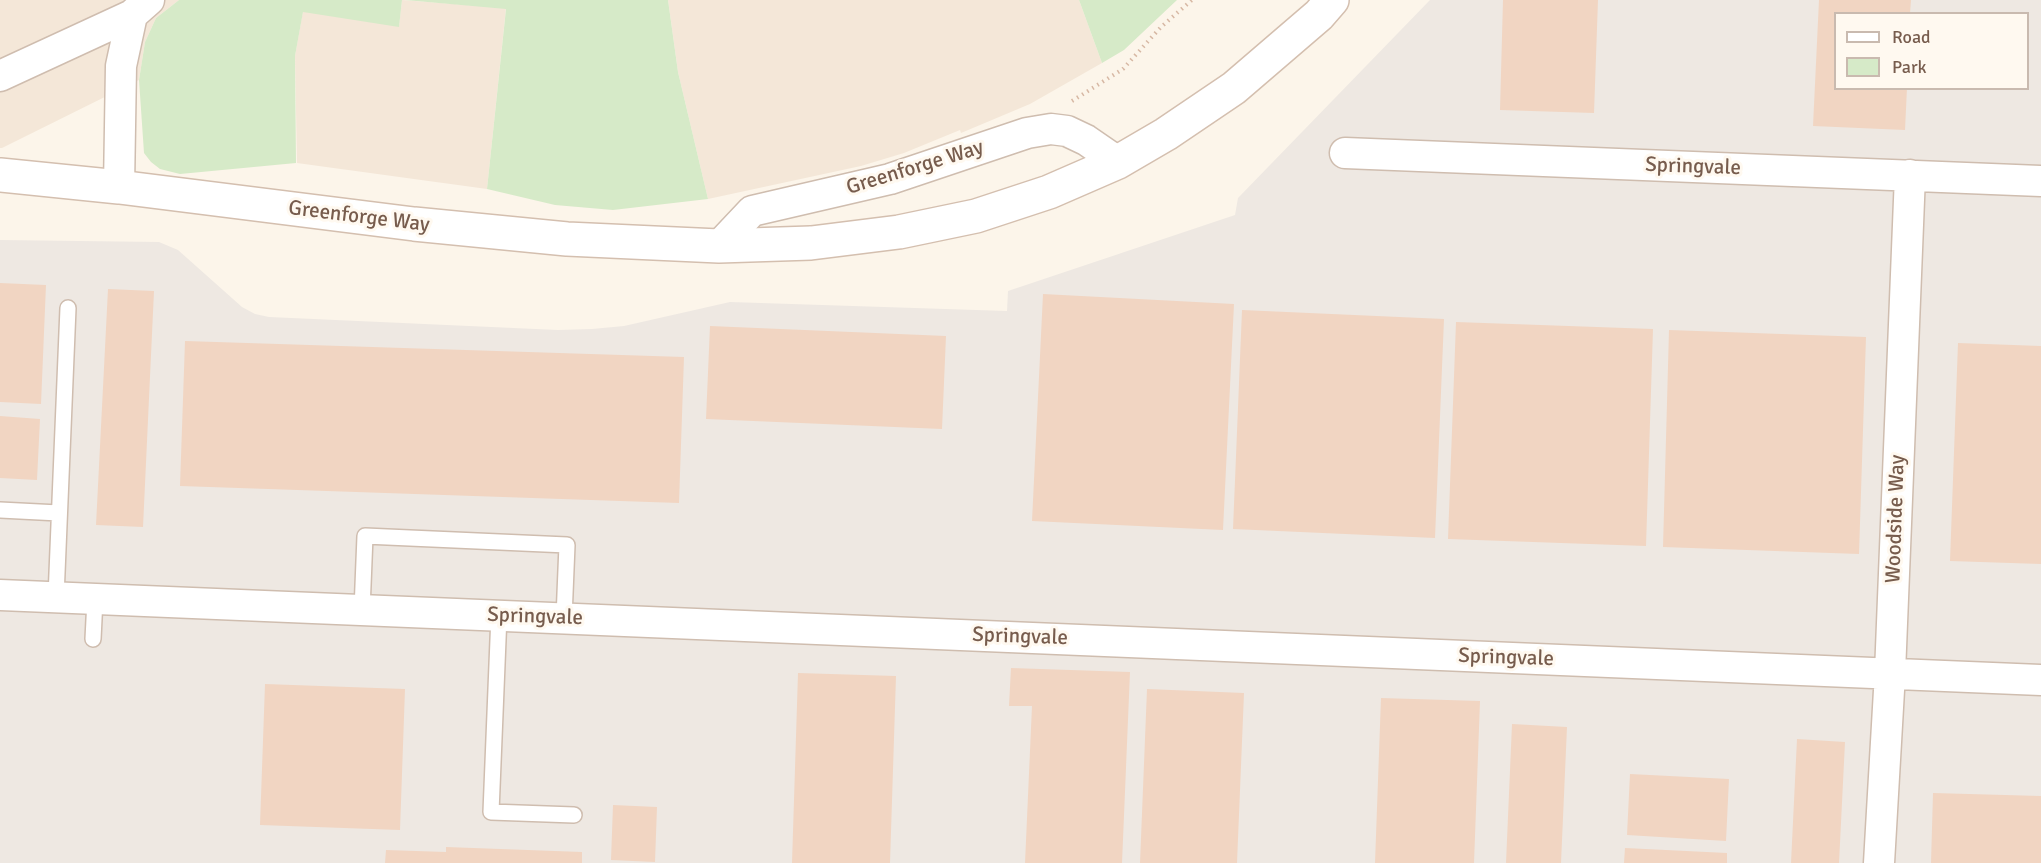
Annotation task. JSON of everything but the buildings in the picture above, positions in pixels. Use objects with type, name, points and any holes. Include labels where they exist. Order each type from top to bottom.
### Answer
[{"type":"street","name":"Greenforge Way","points":[[0,175],[119,187],[426,225],[567,239],[719,246],[811,243],[899,232],[976,216],[1049,192],[1118,162],[1166,134],[1234,88],[1319,15],[1332,0]]},
{"type":"street","points":[[0,76],[140,7]]},
{"type":"street","points":[[119,187],[121,66],[140,7]]},
{"type":"street","name":"Greenforge Way","points":[[719,246],[753,211],[890,179],[1027,133],[1051,129],[1067,131],[1086,140],[1118,162]]},
{"type":"street","name":"Springvale","points":[[1345,153],[2041,181]]},
{"type":"street","name":"Woodside Way","points":[[1879,863],[1890,674],[1910,175]]},
{"type":"street","name":"Springvale","points":[[0,595],[2041,680]]},
{"type":"lane","points":[[56,597],[68,308]]},
{"type":"lane","points":[[0,510],[59,513]]},
{"type":"lane","points":[[362,610],[365,536],[567,545],[564,618]]},
{"type":"lane","points":[[93,639],[95,599]]},
{"type":"lane","points":[[498,615],[491,812],[574,816]]},
{"type":"path","points":[[1051,129],[1061,107],[1123,69],[1161,27],[1192,0]]},
{"type":"shaded area","points":[[0,0],[179,0],[156,18],[145,42],[139,80],[0,148]]},
{"type":"shaded area","points":[[402,0],[506,8],[487,189],[297,163],[295,56],[303,11],[399,26]]},
{"type":"shaded area","points":[[668,0],[1079,0],[1102,63],[1030,104],[961,133],[960,130],[904,153],[861,166],[708,199],[678,72]]},
{"type":"shaded area","points":[[1430,0],[2041,0],[2041,863],[0,863],[0,240],[159,242],[178,250],[242,307],[255,314],[269,317],[558,330],[624,326],[730,302],[1007,311],[1008,291],[1235,215],[1238,198]]},
{"type":"green space","points":[[179,0],[402,0],[399,27],[303,12],[295,56],[296,163],[180,174],[160,169],[144,153],[139,80],[145,42],[156,18]]},
{"type":"green space","points":[[405,0],[668,0],[678,72],[708,199],[613,210],[555,205],[487,189],[506,9]]},
{"type":"green space","points":[[1079,0],[1177,0],[1124,50],[1102,63]]}]
